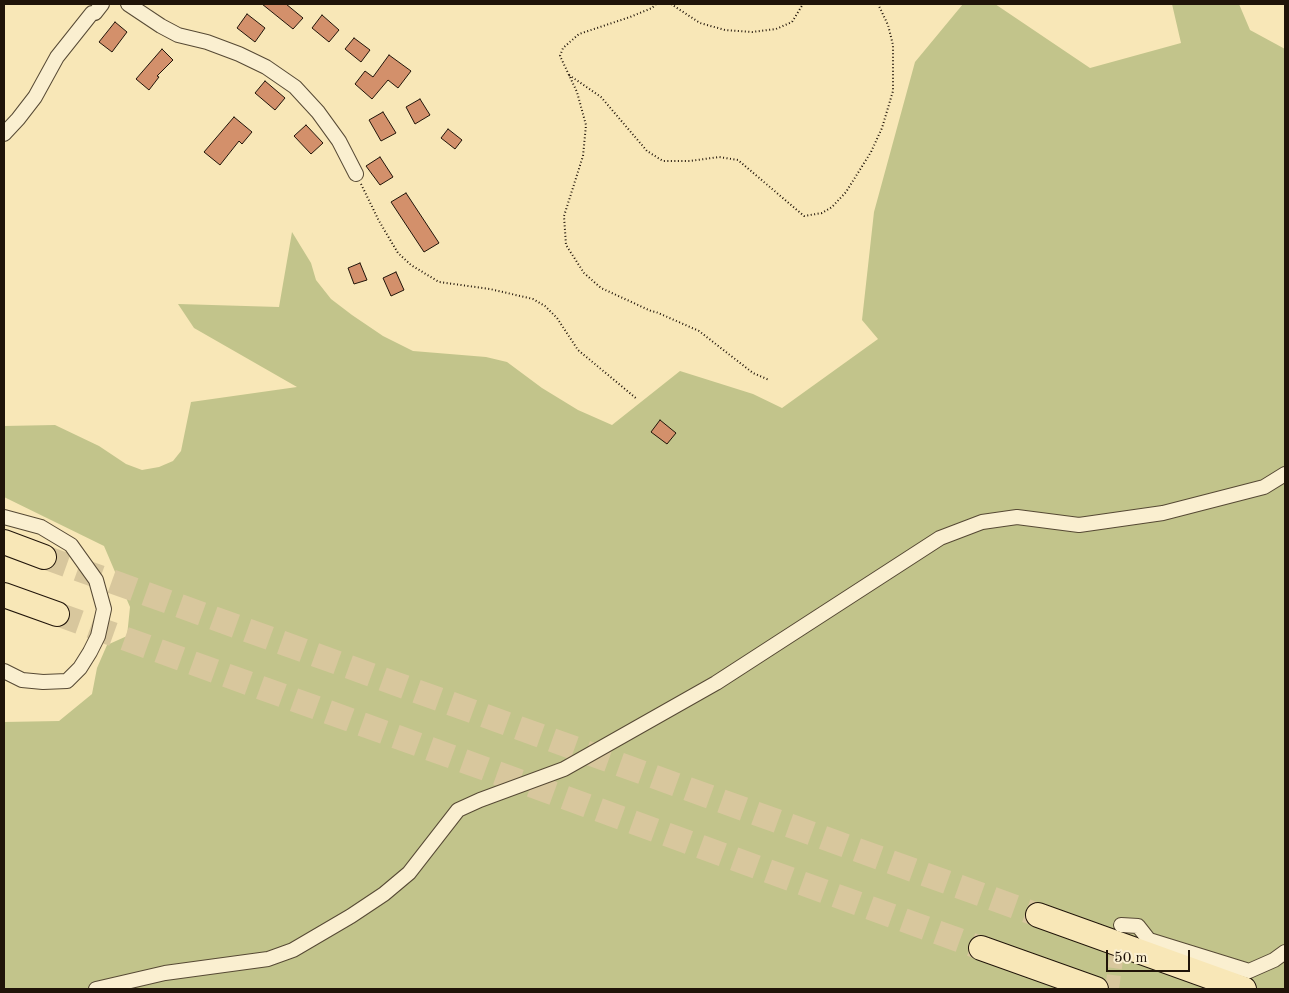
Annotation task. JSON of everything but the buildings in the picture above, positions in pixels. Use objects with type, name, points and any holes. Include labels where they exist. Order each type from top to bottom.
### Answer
[{"type":"highway","points":[[4,542],[44,557]]},
{"type":"highway","points":[[4,595],[57,614]]},
{"type":"highway","points":[[1038,915],[1244,989]]},
{"type":"highway","points":[[981,948],[1096,989]]},
{"type":"street","points":[[4,134],[36,97],[58,57],[92,13],[95,13],[102,4]]},
{"type":"street","points":[[128,4],[178,35],[207,42],[240,54],[266,67],[295,87],[318,112],[339,141],[356,174]]},
{"type":"street","points":[[96,989],[164,973],[268,959],[293,950],[351,916],[384,894],[410,872],[458,810],[564,769],[716,683],[940,538],[982,522],[1017,517],[1079,525],[1163,513],[1264,487],[1285,474]]},
{"type":"street","points":[[4,517],[41,527],[71,545],[96,580],[104,609],[98,636],[90,652],[80,668],[67,681],[43,682],[22,680],[4,671]]},
{"type":"street","points":[[1121,926],[1138,926],[1149,940],[1249,971],[1274,960],[1285,952]]},
{"type":"path","points":[[656,4],[652,8],[630,17],[579,34],[563,48],[560,56],[577,92],[586,125],[583,156],[564,216],[566,245],[584,273],[601,288],[651,312],[656,312],[699,331],[753,373],[769,380]]},
{"type":"path","points":[[671,4],[700,23],[725,30],[752,32],[776,29],[792,22],[803,4]]},
{"type":"path","points":[[567,74],[601,97],[647,151],[663,161],[719,158],[738,160],[804,216],[822,213],[832,207],[846,192],[871,152],[882,128],[893,91],[893,45],[888,25],[878,4]]},
{"type":"path","points":[[356,174],[379,221],[398,253],[411,265],[439,282],[490,289],[533,299],[545,306],[558,318],[578,350],[637,399]]},
{"type":"green space","points":[[963,4],[995,4],[1090,68],[1181,43],[1172,4],[1239,4],[1250,30],[1285,49],[1285,989],[4,989],[4,722],[59,721],[92,694],[97,668],[107,645],[127,636],[130,607],[104,546],[4,497],[4,426],[55,425],[99,446],[126,464],[142,470],[159,467],[173,461],[181,451],[191,402],[297,387],[194,328],[178,304],[279,307],[292,232],[311,263],[316,280],[331,299],[383,336],[413,351],[486,357],[507,362],[542,388],[578,410],[612,425],[680,371],[753,394],[782,408],[878,339],[862,320],[874,212],[915,62]]},
{"type":"tunnel","points":[[44,557],[1038,915]]},
{"type":"tunnel","points":[[57,614],[981,948]]},
{"type":"tunnel","points":[[1112,989],[1119,938]]}]
